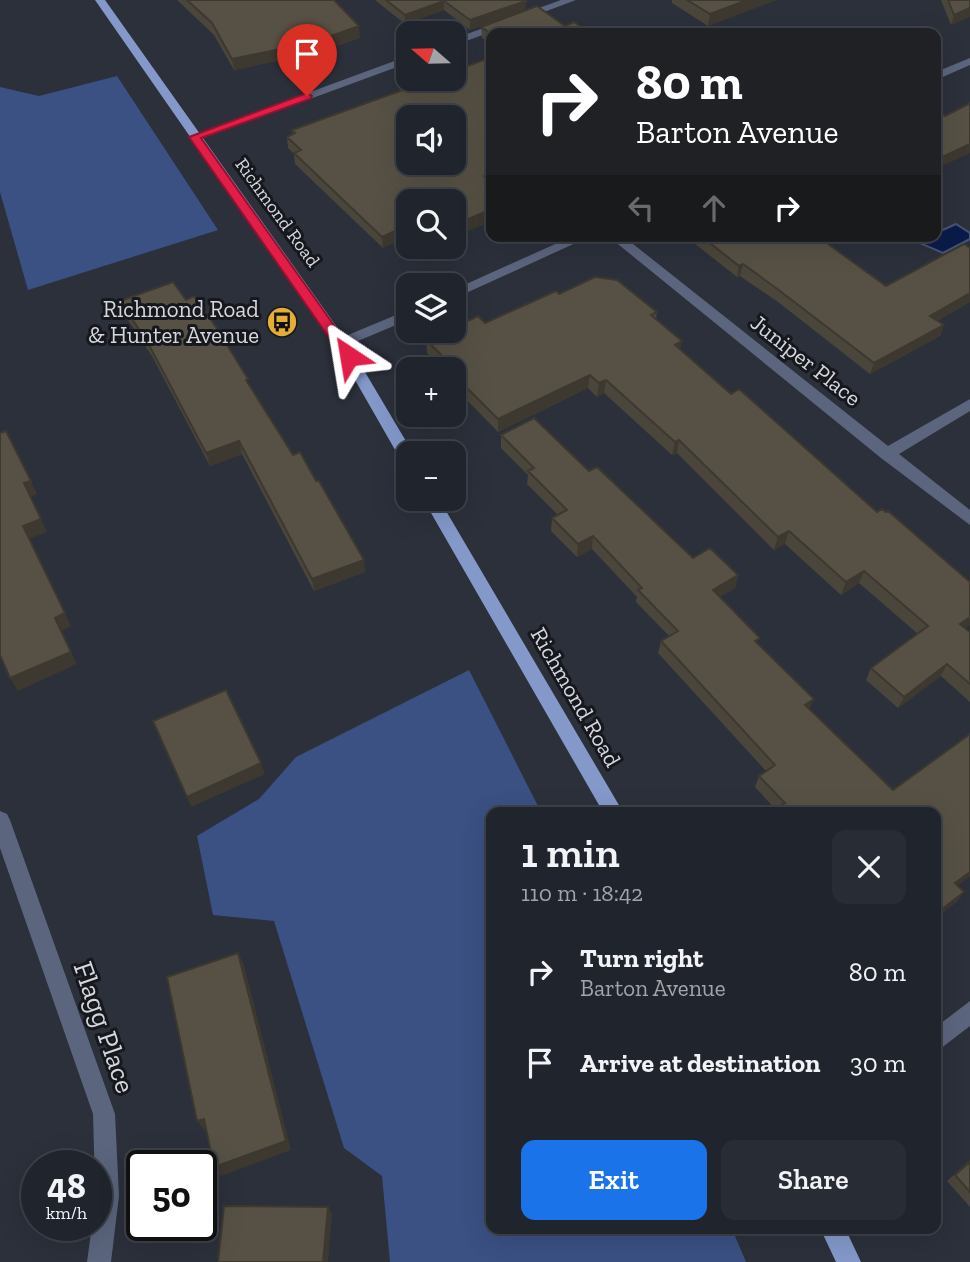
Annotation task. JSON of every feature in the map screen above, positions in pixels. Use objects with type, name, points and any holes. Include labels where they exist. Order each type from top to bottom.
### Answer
[{"type":"main road","name":"Richmond Road","points":[[100,0],[341,343],[398,441]]},
{"type":"main road","name":"Richmond Road","points":[[438,511],[610,807]]},
{"type":"main road","points":[[835,1234],[849,1262]]},
{"type":"street","points":[[494,28],[571,0]]},
{"type":"street","points":[[466,38],[486,31]]},
{"type":"street","points":[[941,75],[970,61]]},
{"type":"street","points":[[194,137],[396,64]]},
{"type":"street","points":[[466,289],[572,242]]},
{"type":"street","name":"Juniper Place","points":[[622,242],[970,519]]},
{"type":"street","points":[[341,343],[396,320]]},
{"type":"street","points":[[887,454],[970,404]]},
{"type":"street","name":"Flagg Place","points":[[0,820],[104,1114],[107,1196],[95,1261]]},
{"type":"street","points":[[941,1037],[970,1012]]},
{"type":"shaded area","points":[[117,76],[218,230],[28,290],[0,192],[0,87],[39,96]]},
{"type":"shaded area","points":[[956,224],[970,233],[970,239],[943,253],[922,244],[941,242],[941,231]]},
{"type":"shaded area","points":[[469,670],[538,807],[486,807],[486,1234],[734,1234],[746,1262],[390,1262],[382,1176],[344,1148],[274,921],[213,915],[197,836],[259,799],[296,757]]},
{"type":"building","points":[[187,0],[334,0],[359,26],[314,42],[232,59],[212,23]]},
{"type":"building","points":[[386,0],[526,1],[470,20],[444,1],[405,15]]},
{"type":"building","points":[[687,0],[747,0],[710,14]]},
{"type":"building","points":[[948,0],[970,0],[970,8],[954,15]]},
{"type":"building","points":[[537,6],[565,26],[574,22],[583,28],[486,28],[486,30],[481,27]]},
{"type":"building","points":[[486,59],[486,212],[466,220],[466,189],[396,189],[396,231],[382,237],[294,153],[301,150],[287,137],[295,133],[292,130],[400,91],[466,91],[466,66]]},
{"type":"building","points":[[970,103],[970,144],[941,158],[941,113],[945,116]]},
{"type":"building","points":[[709,242],[825,242],[886,286],[964,244],[970,248],[970,293],[930,316],[944,325],[874,363],[743,264],[739,266]]},
{"type":"building","points":[[595,277],[617,280],[657,312],[651,315],[682,341],[675,345],[731,394],[739,389],[877,512],[882,509],[888,511],[970,582],[970,617],[960,624],[970,632],[970,684],[947,664],[904,697],[871,668],[928,626],[864,571],[846,582],[789,531],[778,537],[679,440],[675,442],[606,380],[599,383],[590,375],[498,419],[466,387],[466,357],[444,357],[429,343],[466,343],[466,322],[478,316],[485,323],[556,291],[559,294]]},
{"type":"building","points":[[173,282],[186,300],[194,296],[216,327],[293,455],[300,452],[316,481],[319,481],[364,560],[312,579],[239,441],[206,453],[148,343],[120,301]]},
{"type":"building","points":[[534,418],[589,471],[597,467],[693,558],[710,548],[738,575],[713,590],[760,638],[755,641],[814,699],[805,705],[893,790],[970,734],[970,872],[955,883],[964,892],[941,910],[941,807],[779,807],[785,803],[759,776],[775,765],[661,641],[678,631],[638,590],[642,588],[593,536],[578,544],[552,518],[567,510],[528,471],[534,468],[501,435]]},
{"type":"building","points":[[6,431],[31,481],[24,483],[41,519],[23,526],[65,613],[55,618],[71,652],[10,678],[0,655],[0,433]]},
{"type":"building","points":[[226,690],[261,763],[187,797],[153,721]]},
{"type":"building","points":[[238,953],[286,1141],[217,1166],[217,1150],[210,1150],[204,1119],[197,1121],[167,977]]},
{"type":"building","points":[[970,1162],[970,1192],[955,1175]]},
{"type":"building","points":[[224,1206],[328,1207],[323,1262],[218,1262]]},
{"type":"place","name":"Richmond Road & Hunter Avenue","points":[[282,322]]},
{"type":"route","points":[[307,96],[194,137],[349,356]]}]
